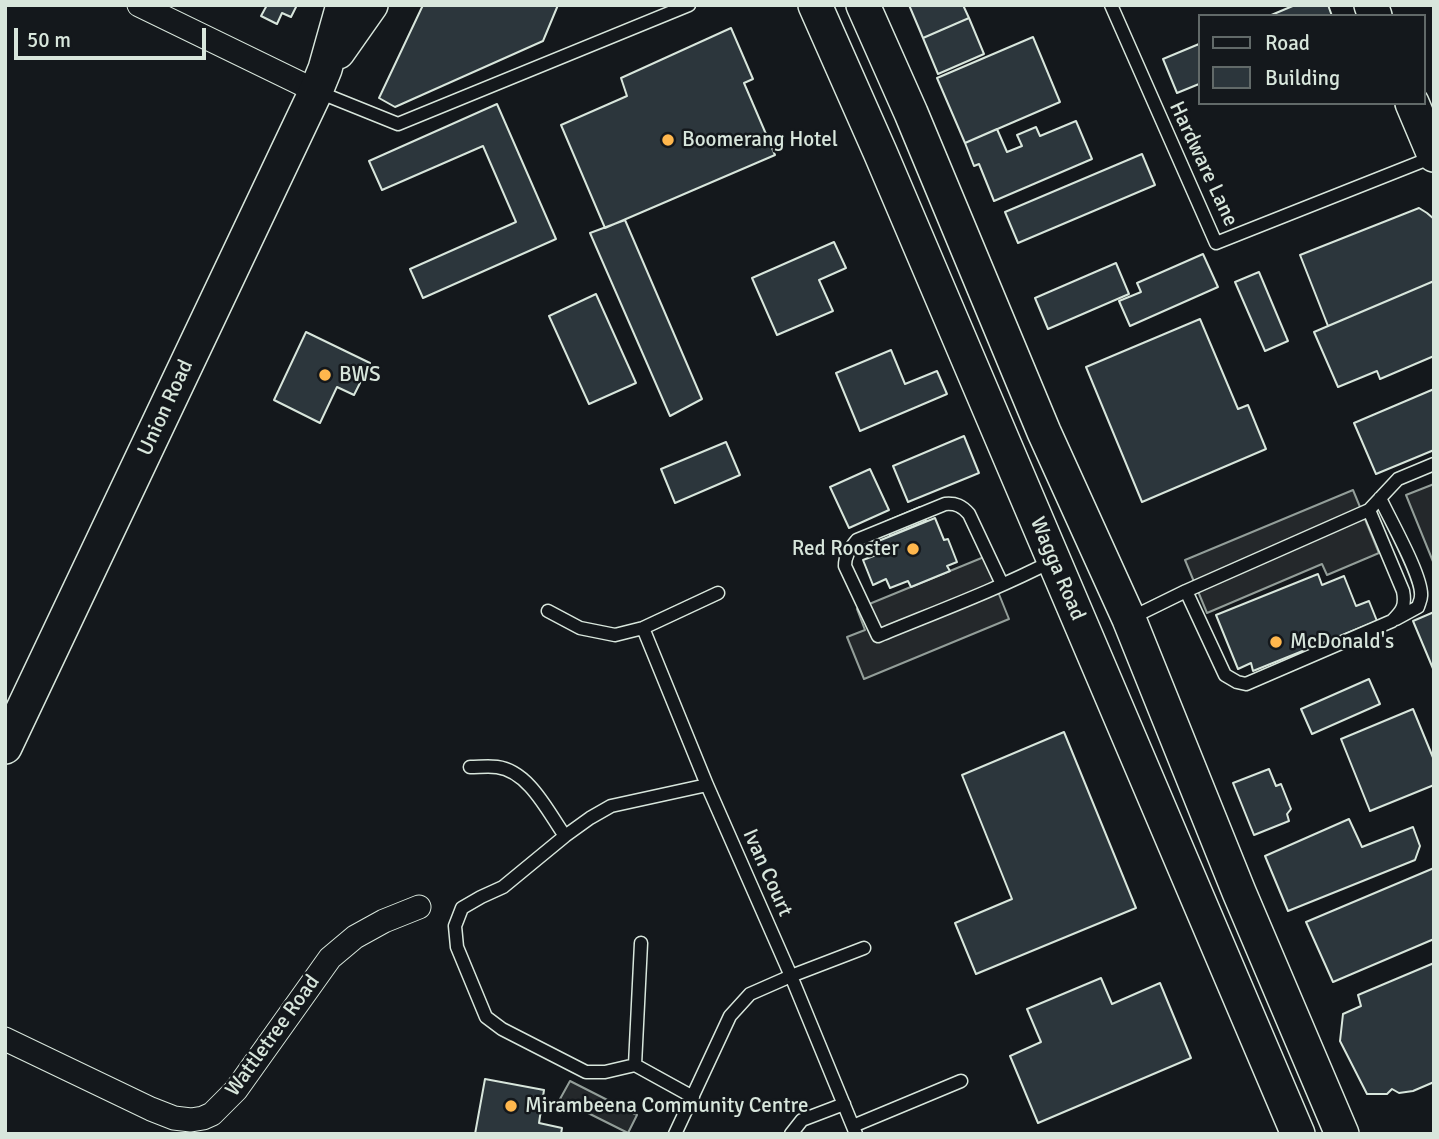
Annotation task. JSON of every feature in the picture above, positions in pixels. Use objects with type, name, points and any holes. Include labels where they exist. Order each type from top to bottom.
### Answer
[{"type":"main road","name":"Union Road","points":[[321,80],[343,5]]},
{"type":"main road","name":"Union Road","points":[[5,747],[321,80],[371,5]]},
{"type":"main road","name":"Wagga Road","points":[[815,5],[1298,1134]]},
{"type":"main road","name":"Wagga Road","points":[[863,5],[921,136],[1045,435],[1129,619],[1239,892],[1342,1134]]},
{"type":"main road","points":[[1413,105],[1434,156]]},
{"type":"main road","points":[[880,152],[921,136]]},
{"type":"main road","points":[[998,432],[1045,435]]},
{"type":"main road","points":[[1103,678],[1145,660]]},
{"type":"main road","points":[[1200,908],[1239,892]]},
{"type":"street","points":[[139,5],[321,80]]},
{"type":"street","name":"Wattletree Road","points":[[5,1039],[162,1113],[208,1126],[212,1114],[236,1090],[330,958],[355,937],[384,921],[419,907]]},
{"type":"lane","points":[[321,80],[398,124],[689,5]]},
{"type":"lane","name":"Hardware Lane","points":[[1111,5],[1216,243],[1434,156]]},
{"type":"lane","points":[[1129,619],[1369,510],[1398,479],[1434,464]]},
{"type":"lane","points":[[1186,591],[1224,675],[1245,684],[1392,621],[1418,607],[1422,597],[1414,569],[1380,498]]},
{"type":"lane","points":[[1002,584],[969,514],[959,505],[945,504],[857,540],[848,551],[845,566],[878,636],[1002,584],[1053,560]]},
{"type":"lane","points":[[1369,510],[1403,591],[1405,602],[1401,613],[1392,621]]},
{"type":"lane","points":[[548,611],[580,628],[615,635],[643,628],[718,593]]},
{"type":"lane","name":"Ivan Court","points":[[643,628],[707,785],[855,1130]]},
{"type":"lane","points":[[470,767],[498,767],[514,772],[525,780],[565,836]]},
{"type":"lane","points":[[693,1097],[635,1065],[605,1072],[586,1072],[502,1029],[486,1017],[457,947],[455,926],[462,908],[503,887],[565,836],[611,806],[707,785]]},
{"type":"lane","points":[[635,1065],[641,943]]},
{"type":"lane","points":[[675,1134],[730,1016],[750,994],[864,948]]},
{"type":"lane","points":[[855,1130],[961,1081]]},
{"type":"lane","points":[[791,1134],[802,1120],[844,1104]]},
{"type":"shaded area","points":[[1434,484],[1434,564],[1406,495]]},
{"type":"shaded area","points":[[1353,490],[1379,553],[1327,575],[1322,564],[1207,613],[1185,560]]},
{"type":"shaded area","points":[[984,557],[1009,619],[864,679],[847,637],[865,630],[857,609]]},
{"type":"shaded area","points":[[570,1081],[637,1115],[628,1133],[560,1099]]},
{"type":"building","points":[[267,5],[297,5],[291,17],[282,13],[277,24],[261,16]]},
{"type":"building","points":[[423,5],[558,5],[543,41],[395,107],[379,98]]},
{"type":"building","points":[[909,5],[963,5],[969,18],[923,38]]},
{"type":"building","points":[[1295,5],[1328,5],[1331,14],[1274,14]]},
{"type":"building","points":[[969,18],[984,54],[938,74],[923,38]]},
{"type":"building","name":"Boomerang Hotel","points":[[731,28],[753,79],[744,83],[775,155],[605,228],[561,125],[627,96],[621,78]]},
{"type":"building","points":[[1033,37],[1060,102],[965,143],[937,78]]},
{"type":"building","points":[[1198,44],[1198,84],[1177,93],[1163,59]]},
{"type":"building","points":[[497,104],[556,239],[423,298],[410,269],[516,222],[483,146],[382,190],[369,161]]},
{"type":"building","points":[[1076,121],[1092,159],[994,201],[979,164],[974,166],[965,143],[997,129],[1007,152],[1022,146],[1017,135],[1036,127],[1040,136]]},
{"type":"building","points":[[1142,154],[1155,185],[1018,243],[1005,212]]},
{"type":"building","points":[[1419,208],[1434,219],[1434,281],[1328,326],[1300,255]]},
{"type":"building","points":[[625,220],[702,399],[670,416],[590,233]]},
{"type":"building","points":[[834,242],[846,268],[819,280],[833,311],[777,335],[752,278]]},
{"type":"building","points":[[1203,254],[1218,287],[1130,326],[1119,301],[1141,292],[1137,283]]},
{"type":"building","points":[[1116,263],[1129,294],[1048,329],[1035,298]]},
{"type":"building","points":[[1259,272],[1288,341],[1265,351],[1235,282]]},
{"type":"building","points":[[1434,281],[1434,356],[1380,379],[1377,371],[1338,387],[1314,332]]},
{"type":"building","points":[[596,294],[636,383],[589,404],[549,316]]},
{"type":"building","points":[[1200,319],[1238,409],[1248,405],[1266,449],[1142,502],[1086,367]]},
{"type":"building","name":"BWS","points":[[306,332],[370,363],[354,395],[337,387],[320,423],[274,400]]},
{"type":"building","points":[[891,350],[905,384],[937,371],[947,394],[860,431],[836,373]]},
{"type":"building","points":[[1434,389],[1434,450],[1376,474],[1354,423]]},
{"type":"building","points":[[964,436],[979,473],[908,502],[893,466]]},
{"type":"building","points":[[726,442],[740,475],[675,503],[661,469]]},
{"type":"building","points":[[870,469],[889,510],[849,528],[830,487]]},
{"type":"building","points":[[920,507],[926,521],[890,536],[885,522]]},
{"type":"building","name":"Red Rooster","points":[[935,518],[944,540],[948,539],[957,562],[947,566],[950,571],[911,587],[908,581],[890,588],[886,579],[873,585],[863,560],[876,555],[871,544]]},
{"type":"building","name":"McDonald's","points":[[1318,574],[1322,585],[1344,576],[1356,606],[1369,601],[1377,621],[1253,671],[1251,663],[1238,669],[1216,615]]},
{"type":"building","points":[[1434,612],[1434,671],[1413,621]]},
{"type":"building","points":[[1369,679],[1380,704],[1312,734],[1301,709]]},
{"type":"building","points":[[1413,709],[1434,760],[1434,785],[1370,811],[1341,739]]},
{"type":"building","points":[[1064,732],[1136,908],[976,974],[955,923],[1012,899],[962,775]]},
{"type":"building","points":[[1269,769],[1276,786],[1281,784],[1291,809],[1287,814],[1289,821],[1254,835],[1233,783]]},
{"type":"building","points":[[1349,819],[1362,847],[1413,827],[1420,846],[1415,860],[1288,911],[1265,856]]},
{"type":"building","points":[[1434,868],[1434,939],[1333,982],[1306,922]]},
{"type":"building","points":[[1434,963],[1434,1082],[1413,1091],[1399,1093],[1392,1089],[1387,1094],[1367,1094],[1340,1041],[1343,1014],[1361,1006],[1358,995]]},
{"type":"building","points":[[1101,978],[1112,1004],[1160,983],[1191,1058],[1038,1123],[1010,1056],[1041,1042],[1027,1009]]},
{"type":"building","name":"Mirambeena Community Centre","points":[[485,1079],[544,1090],[539,1123],[562,1128],[561,1134],[475,1134]]},
{"type":"place","name":"Boomerang Hotel","points":[[668,140]]},
{"type":"place","name":"BWS","points":[[325,375]]},
{"type":"place","name":"Red Rooster","points":[[913,549]]},
{"type":"place","name":"McDonald's","points":[[1276,642]]},
{"type":"place","name":"Mirambeena Community Centre","points":[[511,1106]]}]
